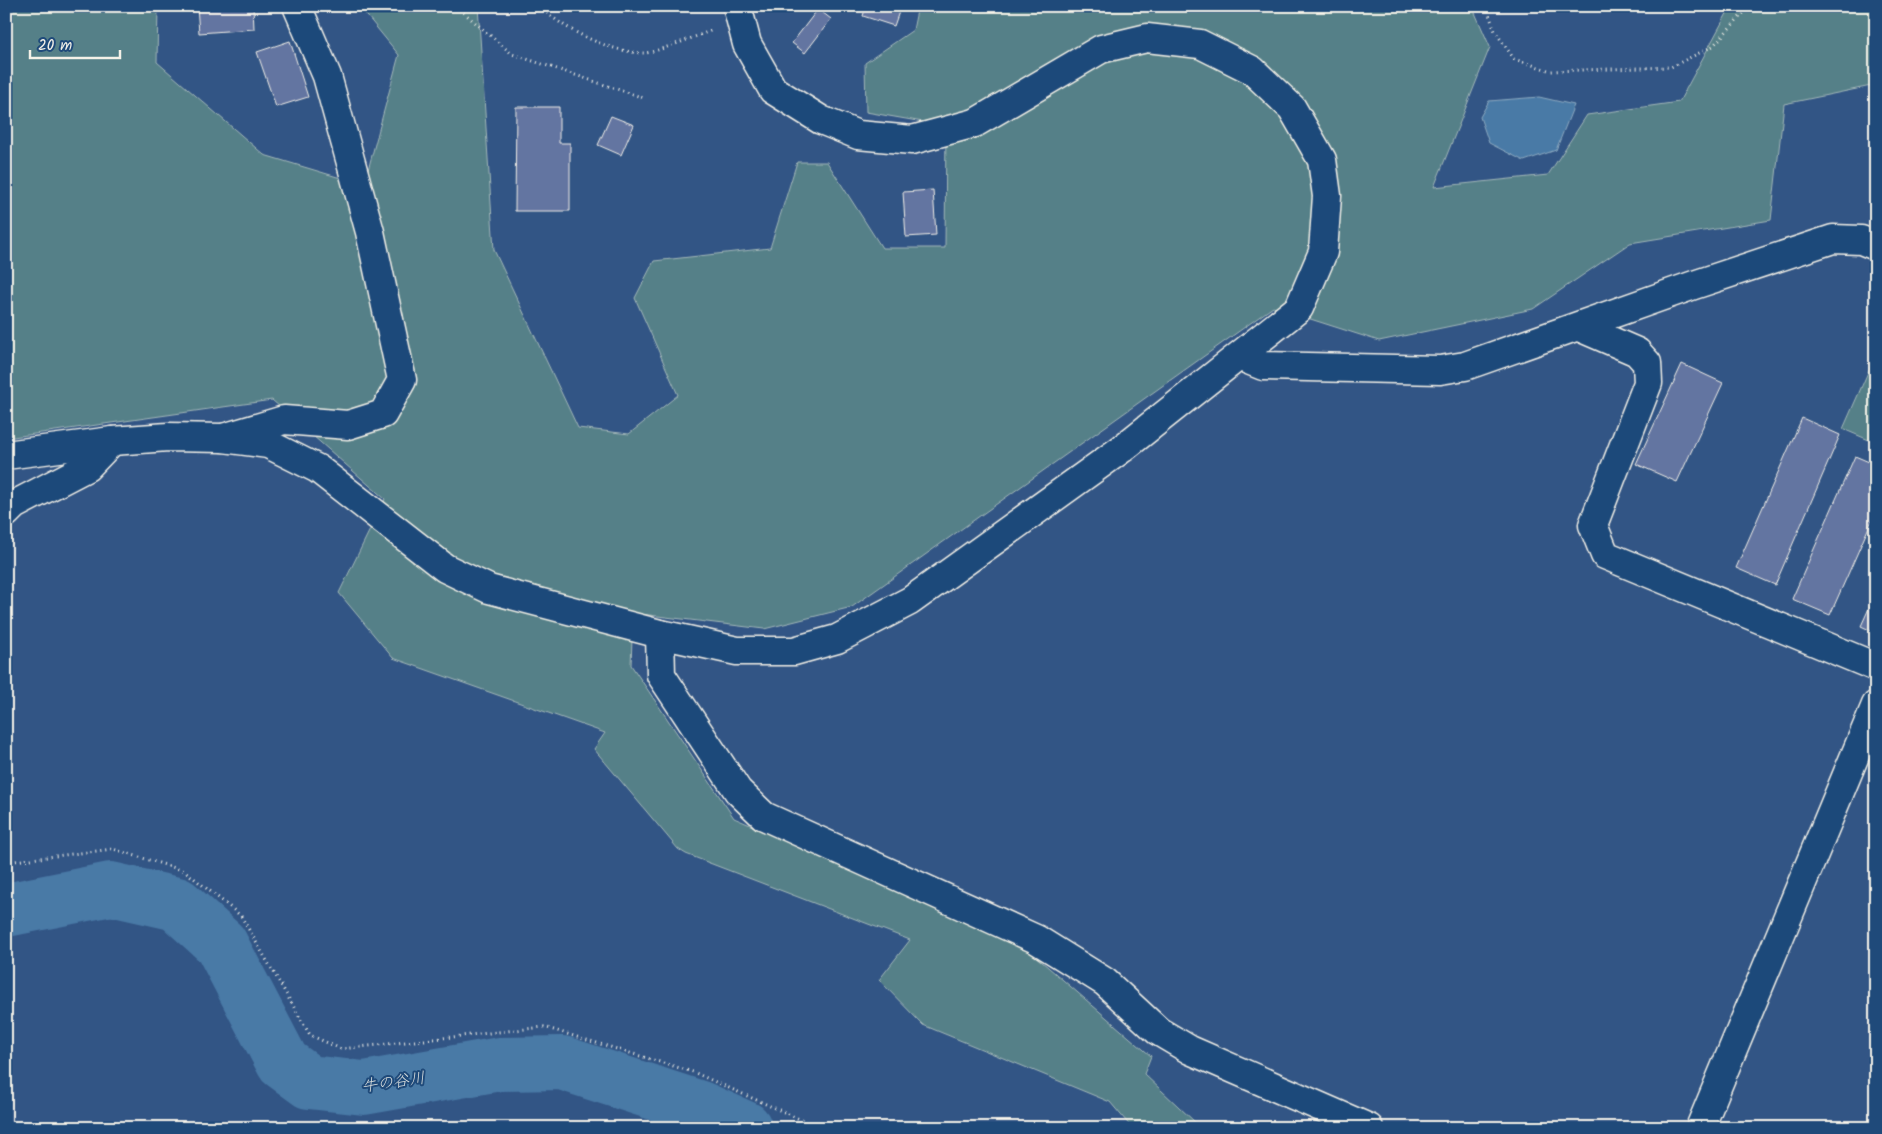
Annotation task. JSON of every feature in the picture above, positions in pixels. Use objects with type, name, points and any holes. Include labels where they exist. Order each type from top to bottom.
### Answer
[{"type":"street","points":[[223,438],[284,420],[348,425],[383,414],[402,380],[370,232],[327,76],[297,6]]},
{"type":"street","points":[[6,455],[112,441],[168,437],[223,438],[268,444],[318,469],[445,568],[488,589],[660,634],[737,651],[794,651],[837,639],[910,601],[1123,448],[1241,357],[1299,308],[1324,252],[1327,196],[1322,160],[1292,108],[1252,70],[1200,44],[1147,38],[1101,49],[975,123],[912,140],[858,135],[821,120],[773,90],[747,44],[739,14]]},
{"type":"street","points":[[1241,357],[1263,366],[1440,370],[1465,366],[1694,285],[1833,239],[1861,240],[1876,246]]},
{"type":"street","points":[[1579,327],[1637,352],[1647,363],[1648,383],[1593,525],[1605,555],[1876,666]]},
{"type":"street","points":[[6,513],[14,505],[87,467],[112,441]]},
{"type":"street","points":[[660,634],[661,675],[738,791],[764,816],[1036,939],[1105,982],[1158,1031],[1190,1050],[1369,1128]]},
{"type":"street","points":[[1700,1128],[1876,704]]},
{"type":"path","points":[[456,6],[512,54],[644,98]]},
{"type":"path","points":[[540,6],[547,14],[594,43],[644,54],[739,14]]},
{"type":"path","points":[[1486,6],[1495,31],[1514,58],[1551,72],[1671,66],[1713,46],[1750,6]]},
{"type":"path","points":[[1868,6],[1876,12]]},
{"type":"path","points":[[6,862],[113,849],[184,871],[241,916],[310,1035],[340,1049],[544,1027],[692,1072],[820,1128]]},
{"type":"green space","points":[[6,6],[158,6],[157,62],[264,155],[364,185],[399,55],[359,6],[478,6],[494,250],[578,428],[629,434],[678,395],[635,298],[654,261],[770,248],[797,162],[827,162],[882,248],[945,248],[946,126],[866,112],[865,63],[913,30],[918,6],[1472,6],[1490,47],[1434,187],[1548,175],[1587,115],[1679,102],[1731,6],[1876,6],[1876,85],[1784,104],[1771,220],[1630,243],[1533,309],[1379,341],[1273,307],[852,607],[764,629],[633,613],[631,665],[734,818],[1019,942],[1151,1056],[1144,1074],[1196,1123],[1208,1128],[1132,1128],[1110,1102],[923,1025],[879,980],[910,940],[686,854],[678,849],[594,749],[605,733],[393,658],[339,593],[385,499],[272,400],[6,438]]},
{"type":"green space","points":[[1876,354],[1876,443],[1843,429]]},
{"type":"water","points":[[1539,97],[1574,105],[1556,150],[1524,161],[1489,143],[1480,117],[1489,101]]},
{"type":"building","points":[[197,6],[253,6],[254,29],[199,33]]},
{"type":"building","points":[[866,6],[901,6],[894,26],[863,16]]},
{"type":"building","points":[[818,9],[831,19],[805,53],[792,43]]},
{"type":"building","points":[[290,41],[308,97],[276,107],[257,52]]},
{"type":"building","points":[[516,107],[559,107],[559,143],[570,143],[570,211],[515,211]]},
{"type":"building","points":[[611,116],[634,125],[621,155],[598,145]]},
{"type":"building","points":[[933,190],[936,235],[906,237],[903,192]]},
{"type":"building","points":[[1682,364],[1723,383],[1677,482],[1636,464]]},
{"type":"building","points":[[1802,418],[1840,435],[1775,585],[1736,568]]},
{"type":"building","points":[[1855,456],[1876,465],[1876,511],[1830,615],[1792,599]]},
{"type":"building","points":[[1876,593],[1876,633],[1861,626]]},
{"type":"waterway","name":"牛の谷川","points":[[6,910],[111,889],[177,904],[221,944],[283,1063],[309,1082],[364,1088],[500,1064],[562,1063],[700,1108],[745,1128]]}]
